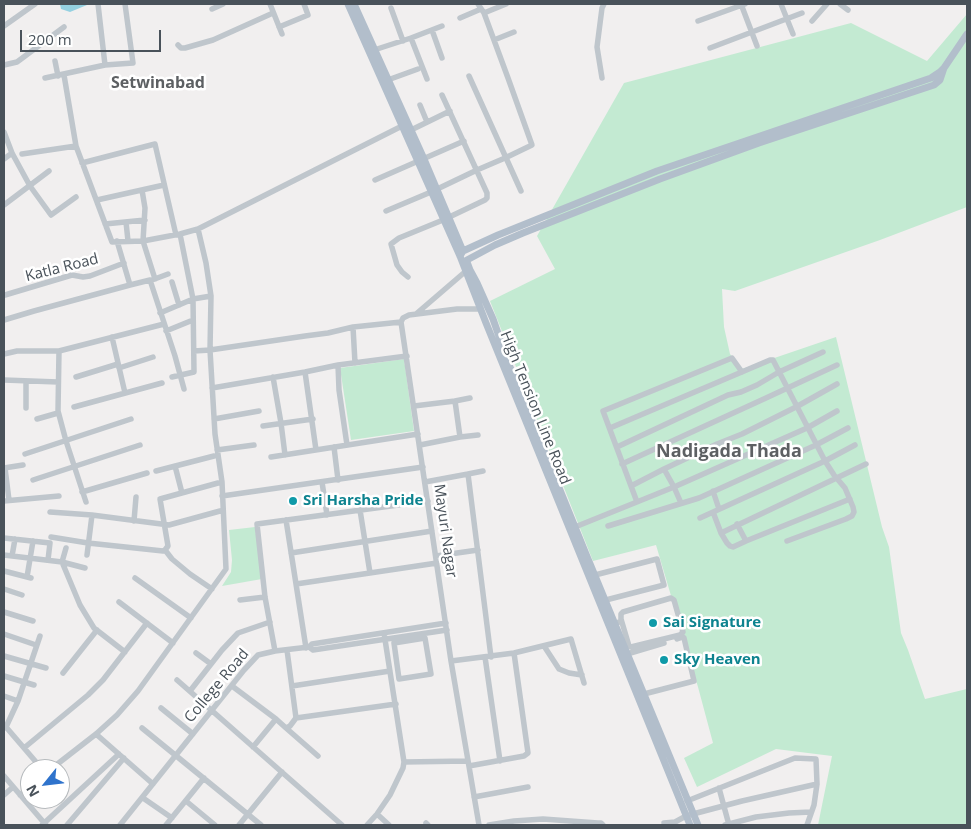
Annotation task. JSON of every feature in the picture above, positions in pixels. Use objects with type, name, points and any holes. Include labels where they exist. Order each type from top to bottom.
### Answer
[{"type":"main road","points":[[352,4],[434,191]]},
{"type":"main road","points":[[462,254],[532,221],[658,175],[934,84],[940,80],[944,68],[967,34]]},
{"type":"main road","points":[[485,308],[467,262],[469,258],[658,175]]},
{"type":"main road","name":"High Tension Line Road","points":[[434,191],[462,254],[466,271],[485,308],[508,362],[530,424],[690,815],[698,825]]},
{"type":"main road","name":"High Tension Line Road","points":[[530,424],[595,575],[603,601],[618,622],[626,644],[627,654],[687,801],[690,825]]},
{"type":"street","points":[[4,26],[35,4]]},
{"type":"street","points":[[98,4],[105,66]]},
{"type":"street","points":[[45,78],[105,66],[132,63],[126,4]]},
{"type":"street","points":[[212,9],[223,4]]},
{"type":"street","points":[[270,4],[282,34]]},
{"type":"street","points":[[279,28],[308,15],[304,4]]},
{"type":"street","points":[[460,18],[481,9],[506,4]]},
{"type":"street","points":[[602,78],[597,47],[604,4]]},
{"type":"street","points":[[698,22],[743,4],[756,46]]},
{"type":"street","points":[[781,4],[793,34]]},
{"type":"street","points":[[812,21],[827,4]]},
{"type":"street","points":[[840,4],[848,10]]},
{"type":"street","points":[[391,8],[404,41]]},
{"type":"street","points":[[386,211],[434,191],[532,145],[481,9]]},
{"type":"street","points":[[178,46],[185,48],[213,40],[273,13]]},
{"type":"street","points":[[710,48],[802,13]]},
{"type":"street","points":[[372,51],[442,26]]},
{"type":"street","points":[[4,65],[17,62],[64,27]]},
{"type":"street","points":[[432,30],[442,58]]},
{"type":"street","points":[[494,40],[514,32]]},
{"type":"street","points":[[411,38],[427,79]]},
{"type":"street","points":[[55,61],[61,75],[76,146],[112,242],[143,241],[198,229],[405,124]]},
{"type":"street","points":[[385,81],[418,69]]},
{"type":"street","points":[[469,76],[521,191]]},
{"type":"street","points":[[408,277],[397,265],[391,244],[399,238],[446,219],[487,198],[487,193],[477,170],[442,95]]},
{"type":"street","points":[[420,105],[427,122]]},
{"type":"street","points":[[408,132],[450,111]]},
{"type":"street","points":[[4,132],[12,153],[30,186],[51,215],[76,197]]},
{"type":"street","points":[[375,180],[464,141]]},
{"type":"street","points":[[82,163],[155,144],[193,299],[194,372],[172,377]]},
{"type":"street","points":[[22,154],[76,146]]},
{"type":"street","points":[[4,159],[12,153]]},
{"type":"street","points":[[4,205],[49,171]]},
{"type":"street","points":[[97,200],[164,184]]},
{"type":"street","points":[[142,190],[145,208],[143,241],[160,313],[184,389]]},
{"type":"street","points":[[106,224],[145,220]]},
{"type":"street","points":[[126,222],[128,241]]},
{"type":"street","points":[[64,759],[117,715],[138,691],[226,568],[222,496],[216,453],[212,388],[210,350],[211,296],[198,229]]},
{"type":"street","points":[[117,241],[130,285]]},
{"type":"street","name":"Katla Road","points":[[5,295],[72,275],[90,276],[124,263]]},
{"type":"street","points":[[416,314],[466,271]]},
{"type":"street","points":[[4,320],[168,274]]},
{"type":"street","points":[[172,282],[179,305]]},
{"type":"street","points":[[160,313],[193,299],[211,296]]},
{"type":"street","points":[[194,351],[328,333],[353,327],[402,322],[406,316],[416,314],[485,308]]},
{"type":"street","points":[[166,331],[194,320]]},
{"type":"street","name":"Mayuri Nagar","points":[[402,322],[451,662],[479,825]]},
{"type":"street","points":[[4,354],[17,351],[59,351],[164,324]]},
{"type":"street","points":[[353,327],[355,363]]},
{"type":"street","points":[[112,338],[125,393]]},
{"type":"street","points":[[59,351],[58,413],[86,502]]},
{"type":"street","points":[[617,447],[728,395],[741,392],[778,372],[824,352]]},
{"type":"street","points":[[212,388],[338,365],[407,356]]},
{"type":"street","points":[[76,376],[153,357]]},
{"type":"street","points":[[637,502],[603,411],[732,358],[742,372]]},
{"type":"street","points":[[610,428],[771,360],[774,362],[825,461],[846,488],[854,512],[846,520],[787,541]]},
{"type":"street","points":[[338,365],[347,445]]},
{"type":"street","points":[[622,464],[837,365]]},
{"type":"street","points":[[305,372],[316,450]]},
{"type":"street","points":[[273,378],[285,455]]},
{"type":"street","points":[[4,380],[58,382]]},
{"type":"street","points":[[26,380],[26,408]]},
{"type":"street","points":[[74,407],[162,383]]},
{"type":"street","points":[[631,486],[717,444],[742,434],[837,384]]},
{"type":"street","points":[[414,406],[470,398]]},
{"type":"street","points":[[455,401],[460,437]]},
{"type":"street","points":[[214,419],[259,411]]},
{"type":"street","points":[[575,527],[691,480],[807,428],[837,411]]},
{"type":"street","points":[[37,419],[58,413]]},
{"type":"street","points":[[25,454],[131,419]]},
{"type":"street","points":[[263,426],[313,419]]},
{"type":"street","points":[[608,526],[699,498],[816,445],[848,428]]},
{"type":"street","points":[[271,457],[418,434]]},
{"type":"street","points":[[420,445],[478,435]]},
{"type":"street","points":[[33,480],[140,445]]},
{"type":"street","points":[[156,471],[216,453],[254,445]]},
{"type":"street","points":[[700,518],[825,461],[855,445]]},
{"type":"street","points":[[334,447],[338,480]]},
{"type":"street","points":[[721,532],[866,464]]},
{"type":"street","points":[[23,465],[4,468],[6,500],[59,496]]},
{"type":"street","points":[[175,466],[182,493]]},
{"type":"street","points":[[222,496],[423,467]]},
{"type":"street","points":[[664,469],[681,503]]},
{"type":"street","points":[[425,482],[483,471]]},
{"type":"street","points":[[82,492],[147,473]]},
{"type":"street","points":[[468,474],[478,550],[500,761]]},
{"type":"street","points":[[322,482],[327,514]]},
{"type":"street","points":[[166,550],[168,546],[160,499],[218,483]]},
{"type":"street","points":[[713,491],[721,532],[727,543],[733,547],[850,499]]},
{"type":"street","points":[[134,520],[136,497]]},
{"type":"street","points":[[275,651],[265,597],[256,524],[428,501]]},
{"type":"street","points":[[360,510],[370,573]]},
{"type":"street","points":[[50,512],[92,515],[164,525],[220,511]]},
{"type":"street","points":[[87,555],[92,515]]},
{"type":"street","points":[[286,520],[307,647]]},
{"type":"street","points":[[737,524],[746,541]]},
{"type":"street","points":[[291,553],[432,531]]},
{"type":"street","points":[[51,537],[88,543],[166,550]]},
{"type":"street","points":[[4,538],[50,543],[48,560]]},
{"type":"street","points":[[12,556],[15,539]]},
{"type":"street","points":[[4,571],[29,578],[33,541]]},
{"type":"street","points":[[66,548],[62,562],[80,605],[94,628],[125,652]]},
{"type":"street","points":[[166,550],[172,559],[212,590]]},
{"type":"street","points":[[436,556],[478,550]]},
{"type":"street","points":[[4,555],[62,562],[84,568]]},
{"type":"street","points":[[595,575],[657,559],[664,585],[603,601]]},
{"type":"street","points":[[296,584],[437,563]]},
{"type":"street","points":[[135,578],[191,618]]},
{"type":"street","points":[[4,589],[22,595]]},
{"type":"street","points":[[240,600],[265,597]]},
{"type":"street","points":[[618,622],[623,612],[670,598],[674,600],[683,632],[681,634],[632,647],[626,644]]},
{"type":"street","points":[[119,602],[173,643]]},
{"type":"street","points":[[4,612],[33,621]]},
{"type":"street","points":[[190,691],[238,633],[270,622]]},
{"type":"street","points":[[24,748],[88,695],[103,680],[147,623]]},
{"type":"street","points":[[406,635],[426,639],[430,674],[399,679],[394,644],[406,635],[446,623]]},
{"type":"street","points":[[63,673],[97,630]]},
{"type":"street","points":[[406,635],[447,630]]},
{"type":"street","points":[[4,634],[36,645]]},
{"type":"street","name":"College Road","points":[[120,825],[144,798],[153,784],[258,655],[307,647],[313,650],[385,636],[406,635]]},
{"type":"street","points":[[33,759],[5,727],[18,701],[40,636]]},
{"type":"street","points":[[367,825],[390,796],[404,762],[385,636]]},
{"type":"street","points":[[627,654],[684,638],[694,682],[644,694]]},
{"type":"street","points":[[451,662],[514,653],[571,639],[584,683]]},
{"type":"street","points":[[544,646],[559,669],[582,675]]},
{"type":"street","points":[[286,728],[296,718],[287,650]]},
{"type":"street","points":[[196,652],[211,664]]},
{"type":"street","points":[[404,762],[468,763],[500,761],[524,756],[528,753],[514,653]]},
{"type":"street","points":[[4,656],[46,668]]},
{"type":"street","points":[[292,686],[390,670]]},
{"type":"street","points":[[4,676],[34,685]]},
{"type":"street","points":[[177,680],[342,825]]},
{"type":"street","points":[[232,686],[276,719],[318,756]]},
{"type":"street","points":[[4,696],[18,701]]},
{"type":"street","points":[[296,718],[396,704]]},
{"type":"street","points":[[161,708],[193,734]]},
{"type":"street","points":[[253,747],[276,719]]},
{"type":"street","points":[[142,728],[261,825]]},
{"type":"street","points":[[96,734],[153,784]]},
{"type":"street","points":[[31,809],[44,825],[122,756]]},
{"type":"street","points":[[67,825],[122,756]]},
{"type":"street","points":[[687,801],[795,758],[816,759],[817,784],[814,805],[807,825]]},
{"type":"street","points":[[239,825],[282,772]]},
{"type":"street","points":[[4,776],[20,795]]},
{"type":"street","points":[[166,825],[204,778]]},
{"type":"street","points":[[664,822],[674,822],[690,815],[817,784]]},
{"type":"street","points":[[4,795],[13,787]]},
{"type":"street","points":[[474,797],[528,787]]},
{"type":"street","points":[[719,788],[728,825],[756,817],[811,812]]},
{"type":"street","points":[[144,798],[172,818]]},
{"type":"street","points":[[186,801],[215,825]]},
{"type":"street","points":[[377,814],[389,825]]},
{"type":"street","points":[[202,825],[207,819]]},
{"type":"street","points":[[489,825],[544,822],[601,823],[603,825]]},
{"type":"green space","points":[[967,14],[967,207],[735,291],[722,289],[724,327],[730,354],[742,369],[836,337],[882,527],[889,547],[901,633],[925,699],[967,689],[967,825],[818,825],[832,756],[776,749],[697,787],[684,758],[713,743],[656,545],[593,561],[490,301],[555,269],[537,236],[624,83],[851,23],[927,61]]},
{"type":"green space","points":[[404,359],[414,431],[351,440],[340,368]]},
{"type":"green space","points":[[255,527],[262,579],[222,586],[231,572],[232,560],[229,530]]},
{"type":"water","points":[[60,4],[87,5],[70,12],[61,9]]},
{"type":"place","name":"Sri Harsha Pride","points":[[293,501]]},
{"type":"place","name":"Sai Signature","points":[[653,623]]},
{"type":"place","name":"Sky Heaven","points":[[664,660]]},
{"type":"district","name":"Setwinabad","points":[[158,83]]},
{"type":"district","name":"Nadigada Thada","points":[[729,452]]}]
